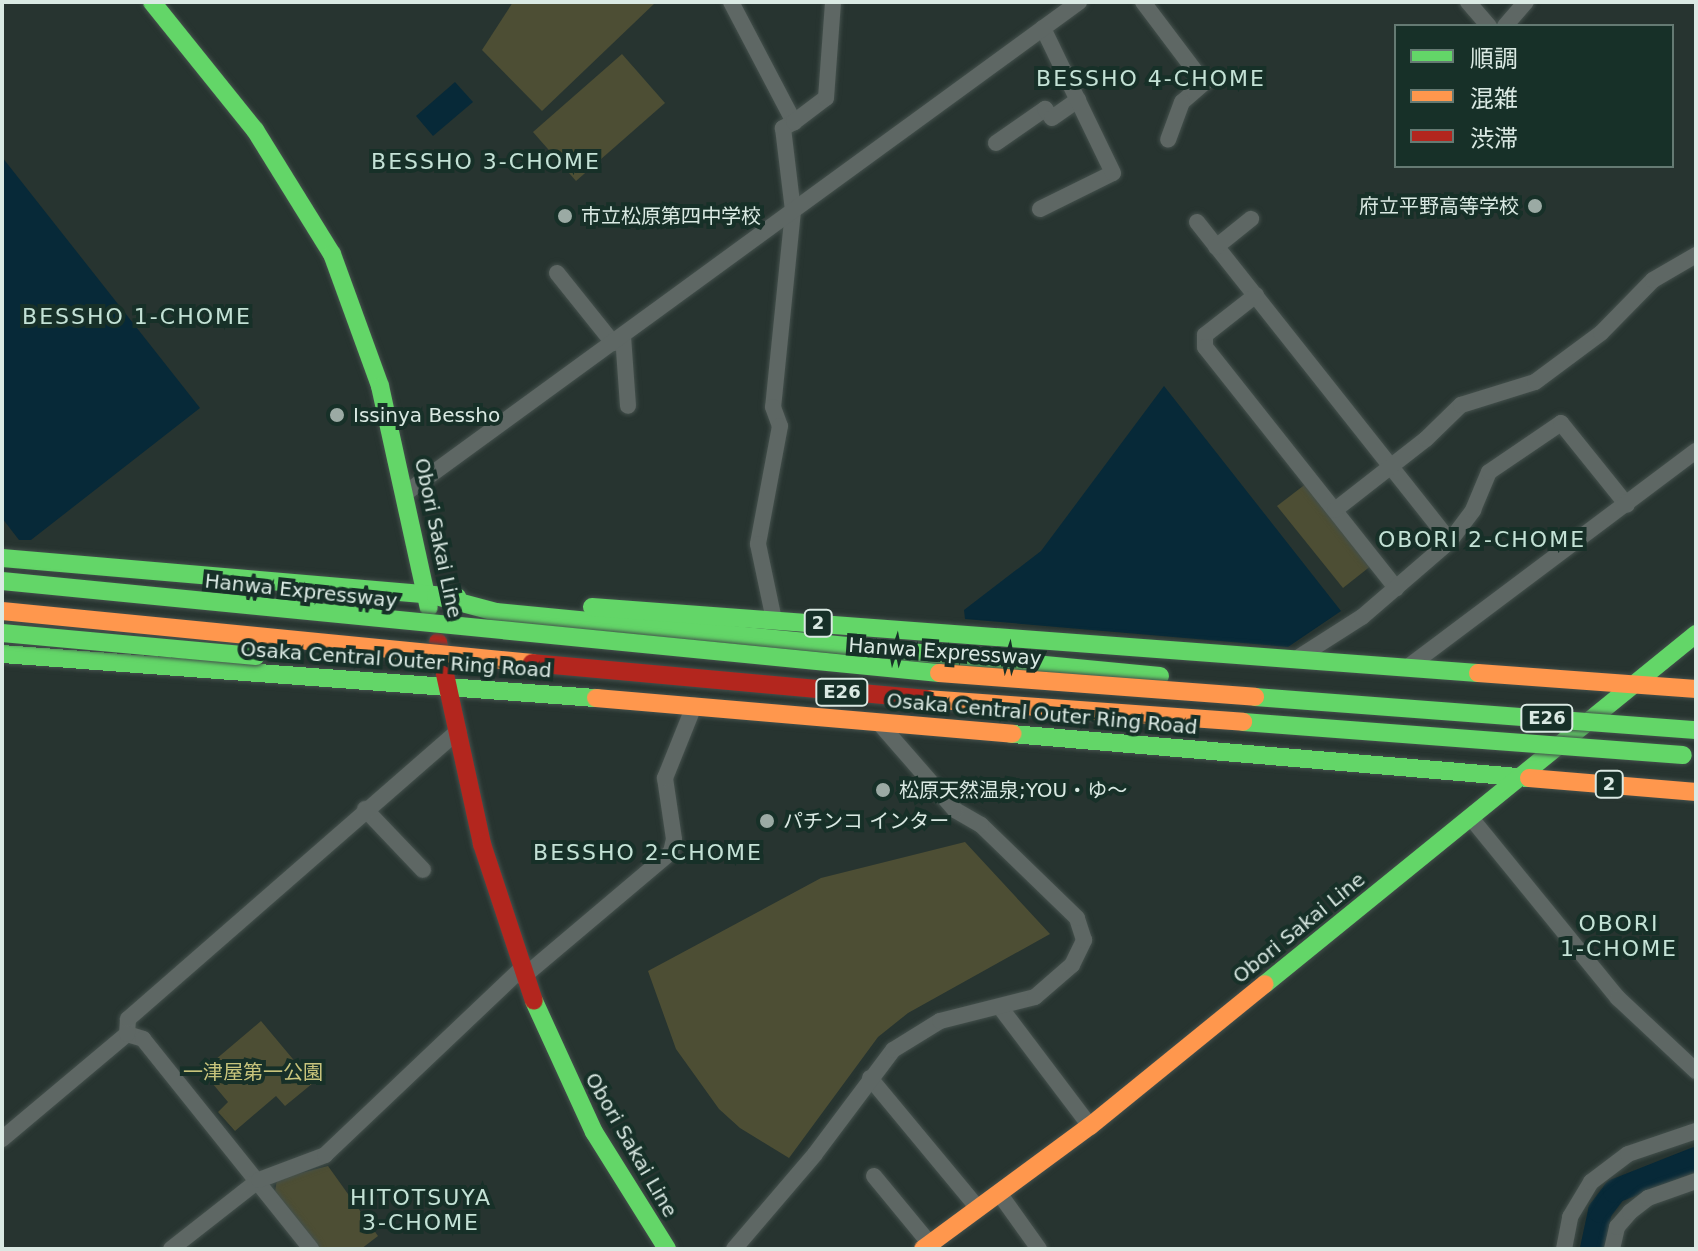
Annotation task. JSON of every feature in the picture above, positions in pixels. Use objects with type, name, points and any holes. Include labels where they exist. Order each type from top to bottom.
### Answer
[{"type":"main road","name":"Obori Sakai Line","points":[[152,2],[255,130],[300,195],[332,254],[380,386],[431,595],[482,844],[522,974],[594,1132],[667,1249]]},
{"type":"main road","name":"2","points":[[2,558],[431,595],[1295,659],[1404,671],[1696,689]]},
{"type":"main road","name":"Hanwa Expressway","points":[[2,581],[784,661],[1696,730]]},
{"type":"main road","points":[[431,595],[496,612],[1043,662],[1363,703]]},
{"type":"main road","name":"E26","points":[[2,611],[984,704],[1692,756]]},
{"type":"main road","points":[[2,633],[308,660],[489,659]]},
{"type":"main road","name":"Obori Sakai Line","points":[[926,1246],[1090,1126],[1696,634]]},
{"type":"main road","name":"Osaka Central Outer Ring Road","points":[[2,654],[449,686],[1696,792]]},
{"type":"main road","points":[[1397,706],[1696,708]]},
{"type":"street","points":[[731,2],[794,122]]},
{"type":"street","points":[[1143,2],[1204,83],[1182,102],[1168,140]]},
{"type":"street","points":[[1468,2],[1487,24]]},
{"type":"street","points":[[1507,24],[1526,2]]},
{"type":"street","points":[[774,620],[758,544],[780,426],[773,407],[793,211],[783,128],[826,98],[836,3]]},
{"type":"street","points":[[407,492],[1077,3]]},
{"type":"street","points":[[1040,209],[1113,173],[1043,28]]},
{"type":"street","points":[[996,143],[1045,109],[1052,118],[1078,100]]},
{"type":"street","points":[[1216,247],[1251,219]]},
{"type":"street","points":[[1197,222],[1450,541]]},
{"type":"street","points":[[1335,510],[1461,405],[1535,382],[1601,333],[1653,280],[1696,255]]},
{"type":"street","points":[[557,273],[618,339],[628,406]]},
{"type":"street","points":[[1256,295],[1205,335],[1205,347],[1396,588]]},
{"type":"street","points":[[1295,659],[1396,588],[1450,541],[1473,510],[1489,472],[1561,423],[1627,505]]},
{"type":"street","points":[[1404,671],[1696,451]]},
{"type":"street","points":[[171,1249],[259,1180],[325,1155],[522,974],[671,852],[674,839],[665,778],[694,706]]},
{"type":"street","points":[[734,1249],[815,1154],[870,1078],[916,1032],[982,1007],[1000,1007],[1035,997],[1072,965],[1080,953],[1083,929],[981,825],[955,810],[878,722]]},
{"type":"street","points":[[2,1139],[127,1034],[128,1019],[299,873],[365,809],[458,731]]},
{"type":"street","points":[[365,809],[423,870]]},
{"type":"street","points":[[1471,818],[1618,998],[1696,1071]]},
{"type":"street","points":[[1000,1007],[1090,1126]]},
{"type":"street","points":[[127,1034],[143,1039],[259,1180],[311,1249]]},
{"type":"street","points":[[870,1078],[978,1208]]},
{"type":"street","points":[[1564,1249],[1570,1217],[1591,1182],[1628,1154],[1696,1131]]},
{"type":"street","points":[[874,1176],[926,1246]]},
{"type":"street","points":[[1612,1249],[1617,1227],[1630,1212],[1648,1198],[1696,1181]]},
{"type":"street","points":[[999,1193],[1039,1249]]},
{"type":"green space","points":[[513,2],[656,2],[542,111],[482,50]]},
{"type":"green space","points":[[622,54],[665,103],[576,181],[533,132]]},
{"type":"green space","points":[[1307,483],[1372,565],[1343,588],[1277,506]]},
{"type":"green space","points":[[965,842],[1050,934],[908,1013],[878,1037],[789,1158],[740,1128],[719,1109],[676,1049],[648,971],[821,878]]},
{"type":"green space","name":"一津屋第一公園","points":[[261,1021],[313,1083],[285,1106],[276,1096],[235,1131],[218,1112],[228,1102],[202,1071]]},
{"type":"green space","points":[[328,1166],[378,1236],[361,1249],[319,1249],[275,1192],[277,1179]]},
{"type":"water","points":[[455,82],[473,102],[433,136],[416,116]]},
{"type":"water","points":[[2,157],[200,408],[31,540],[19,540],[2,518]]},
{"type":"water","points":[[1164,386],[1341,611],[1288,647],[965,619],[964,610],[1041,551]]},
{"type":"waterway","points":[[1592,1249],[1600,1211],[1615,1191],[1696,1159]]},
{"type":"traffic: fast","points":[[152,2],[255,130],[332,254],[380,386],[429,608]]},
{"type":"traffic: fast","points":[[2,558],[457,597]]},
{"type":"traffic: fast","points":[[2,581],[939,673]]},
{"type":"traffic: fast","points":[[436,596],[496,612],[1160,676]]},
{"type":"traffic: fast","points":[[592,607],[1478,673]]},
{"type":"traffic: fast","points":[[2,633],[256,656]]},
{"type":"traffic: fast","points":[[1265,984],[1696,634]]},
{"type":"traffic: fast","points":[[2,654],[596,698]]},
{"type":"traffic: fast","points":[[1255,697],[1696,730]]},
{"type":"traffic: fast","points":[[1243,722],[1683,755]]},
{"type":"traffic: fast","points":[[1012,734],[1529,778]]},
{"type":"traffic: fast","points":[[534,1001],[594,1132],[667,1249]]},
{"type":"traffic: slow","points":[[2,611],[532,663]]},
{"type":"traffic: slow","points":[[939,673],[1255,697]]},
{"type":"traffic: slow","points":[[1478,673],[1696,689]]},
{"type":"traffic: slow","points":[[596,698],[1012,734]]},
{"type":"traffic: slow","points":[[926,699],[1243,722]]},
{"type":"traffic: slow","points":[[1529,778],[1696,792]]},
{"type":"traffic: slow","points":[[923,1249],[1090,1126],[1265,984]]},
{"type":"traffic: jam","points":[[438,642],[482,844],[534,1001]]},
{"type":"traffic: jam","points":[[532,663],[926,699]]},
{"type":"place","name":"府立平野高等学校","points":[[1535,206]]},
{"type":"place","name":"市立松原第四中学校","points":[[565,216]]},
{"type":"place","name":"Issinya Bessho","points":[[337,415]]},
{"type":"place","name":"松原天然温泉;YOU・ゆ〜","points":[[883,790]]},
{"type":"place","name":"パチンコ インター","points":[[767,821]]},
{"type":"district","name":"BESSHO 4-CHOME","points":[[1151,79]]},
{"type":"district","name":"BESSHO 3-CHOME","points":[[486,162]]},
{"type":"district","name":"BESSHO 1-CHOME","points":[[137,317]]},
{"type":"district","name":"OBORI 2-CHOME","points":[[1482,540]]},
{"type":"district","name":"BESSHO 2-CHOME","points":[[648,853]]},
{"type":"district","name":"OBORI 1-CHOME","points":[[1619,936]]},
{"type":"district","name":"HITOTSUYA 3-CHOME","points":[[421,1210]]}]
